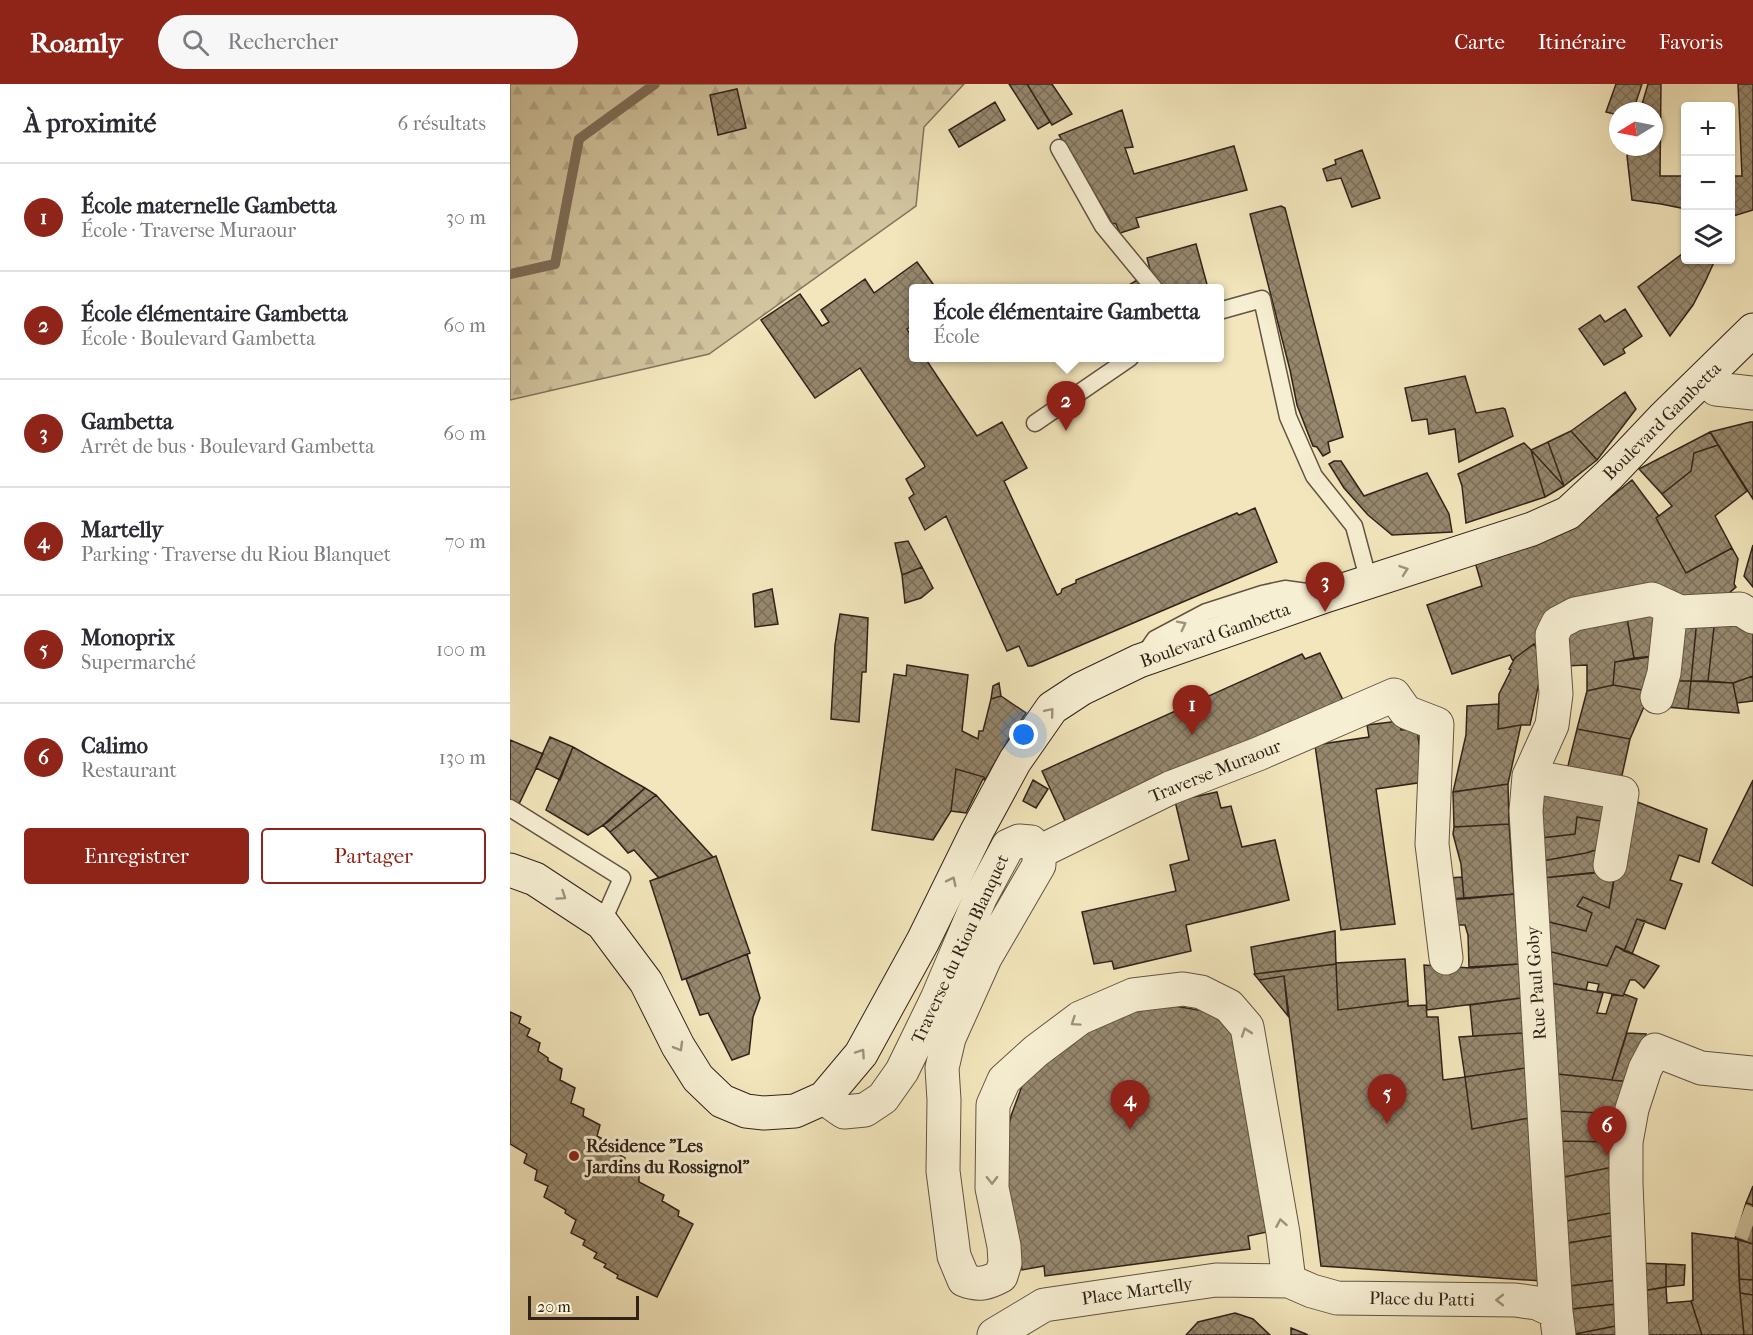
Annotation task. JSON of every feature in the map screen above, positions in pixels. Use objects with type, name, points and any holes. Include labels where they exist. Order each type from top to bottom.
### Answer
[{"type":"street","name":"Boulevard Gambetta","points":[[824,1098],[861,1054],[923,941],[977,831],[1016,762],[1052,708],[1081,689],[1138,661],[1328,595],[1532,529],[1568,513],[1609,475],[1663,418],[1753,330]]},
{"type":"street","points":[[1705,378],[1716,390],[1753,393]]},
{"type":"street","name":"Rue Paul Goby","points":[[1558,1323],[1528,862],[1526,811],[1529,776],[1552,725],[1556,694],[1552,635],[1558,623],[1575,614],[1652,599],[1671,608]]},
{"type":"street","points":[[1657,697],[1664,673],[1671,608],[1680,612],[1740,609],[1753,617]]},
{"type":"street","name":"Traverse Muraour","points":[[1039,852],[1170,788],[1258,754],[1394,695],[1406,712],[1437,724],[1432,844],[1446,958]]},
{"type":"street","points":[[1529,776],[1622,793],[1610,865]]},
{"type":"street","name":"Traverse du Riou Blanquet","points":[[824,1098],[844,1112],[865,1110],[883,1098],[902,1071],[937,999],[980,898],[1008,846],[1019,841],[1031,842],[1039,852],[1039,865],[985,958],[949,1038],[942,1068],[943,1171],[954,1257],[964,1280],[974,1284],[988,1283],[1001,1276],[1005,1263],[1004,1246],[992,1188],[993,1105],[1004,1080],[1036,1051],[1080,1018],[1133,995],[1183,990],[1201,992],[1229,1006],[1247,1027],[1283,1233],[1288,1281]]},
{"type":"street","points":[[510,870],[535,879],[602,923],[646,982],[678,1046],[698,1078],[722,1101],[746,1111],[764,1113],[795,1111],[824,1098]]},
{"type":"street","points":[[1632,1335],[1626,1142],[1632,1109],[1645,1069],[1655,1050],[1701,1068],[1753,1073]]},
{"type":"street","name":"Place Martelly","points":[[994,1335],[1044,1305],[1216,1280],[1288,1281]]},
{"type":"street","name":"Place du Patti","points":[[1288,1281],[1337,1298],[1515,1300],[1537,1303],[1558,1323]]},
{"type":"lane","points":[[1059,148],[1102,226],[1151,284]]},
{"type":"lane","points":[[1224,309],[1262,298],[1288,417],[1314,476],[1354,526],[1369,582]]},
{"type":"lane","points":[[1035,423],[1123,362]]},
{"type":"lane","points":[[510,808],[622,878],[602,923]]},
{"type":"green space","points":[[510,84],[964,84],[924,127],[916,206],[709,354],[510,400]]},
{"type":"building","points":[[1009,84],[1027,84],[1050,122],[1038,129]]},
{"type":"building","points":[[1027,84],[1052,84],[1072,114],[1052,125]]},
{"type":"building","points":[[1616,84],[1642,84],[1636,102],[1610,102]]},
{"type":"building","points":[[1648,84],[1661,84],[1661,102],[1643,102]]},
{"type":"building","points":[[1738,84],[1753,84],[1753,210],[1735,215],[1735,176],[1742,176]]},
{"type":"building","points":[[737,89],[746,128],[718,135],[710,95]]},
{"type":"building","points":[[995,102],[1005,120],[959,147],[949,130]]},
{"type":"building","points":[[1122,110],[1133,147],[1125,148],[1134,174],[1234,146],[1247,190],[1136,218],[1139,227],[1120,233],[1059,135]]},
{"type":"building","points":[[1362,150],[1380,198],[1352,207],[1341,178],[1327,181],[1323,169],[1336,164],[1335,160]]},
{"type":"building","points":[[1627,156],[1660,156],[1660,176],[1681,176],[1681,208],[1632,200]]},
{"type":"building","points":[[1281,206],[1285,208],[1343,437],[1328,442],[1330,452],[1323,456],[1317,447],[1313,446],[1297,405],[1250,214]]},
{"type":"building","points":[[1196,244],[1207,284],[1158,284],[1152,277],[1147,258]]},
{"type":"building","points":[[1681,255],[1681,264],[1713,264],[1693,305],[1670,336],[1638,287]]},
{"type":"building","points":[[917,262],[933,284],[909,284],[909,328],[907,329],[909,362],[928,362],[977,436],[1002,422],[1027,468],[1004,481],[1057,595],[1062,589],[1076,583],[1076,580],[1237,513],[1239,515],[1255,508],[1277,562],[1028,666],[1019,646],[1007,651],[946,516],[925,530],[909,498],[914,494],[906,479],[925,467],[924,464],[860,368],[815,398],[761,320],[800,294],[822,326],[829,322],[821,310],[865,279],[874,293]]},
{"type":"building","points":[[1625,309],[1642,336],[1623,349],[1625,353],[1604,365],[1579,329],[1600,315],[1605,322]]},
{"type":"building","points":[[1465,376],[1476,413],[1505,409],[1513,436],[1459,462],[1455,429],[1429,434],[1427,419],[1412,421],[1405,388]]},
{"type":"building","points":[[1625,392],[1636,409],[1597,460],[1571,431]]},
{"type":"building","points":[[1753,422],[1753,499],[1710,432]]},
{"type":"building","points":[[1571,431],[1597,460],[1564,486],[1548,442]]},
{"type":"building","points":[[1710,432],[1718,445],[1694,453],[1691,471],[1662,494],[1639,469]]},
{"type":"building","points":[[1548,442],[1564,486],[1531,450]]},
{"type":"building","points":[[1524,443],[1531,450],[1545,497],[1466,523],[1462,486],[1458,474]]},
{"type":"building","points":[[1718,445],[1747,491],[1715,516],[1732,548],[1686,573],[1656,518],[1672,506],[1662,494],[1691,471],[1694,453]]},
{"type":"building","points":[[1531,450],[1564,486],[1545,497]]},
{"type":"building","points":[[1341,461],[1364,496],[1427,473],[1449,514],[1452,532],[1392,535],[1368,515],[1344,488],[1329,464]]},
{"type":"building","points":[[1632,480],[1659,516],[1656,518],[1686,573],[1732,548],[1738,559],[1734,584],[1736,587],[1713,607],[1554,609],[1538,652],[1534,644],[1513,661],[1510,655],[1452,674],[1427,605],[1482,586],[1475,562],[1576,525]]},
{"type":"building","points":[[908,541],[922,567],[902,575],[895,543]]},
{"type":"building","points":[[1753,545],[1753,587],[1744,576]]},
{"type":"building","points":[[922,567],[933,588],[921,598],[905,603],[902,575]]},
{"type":"building","points":[[772,589],[778,624],[755,627],[753,594]]},
{"type":"building","points":[[1626,613],[1664,615],[1664,655],[1634,658]]},
{"type":"building","points":[[1626,613],[1634,658],[1615,662],[1613,685],[1587,691],[1587,665],[1565,666],[1563,630]]},
{"type":"building","points":[[840,614],[868,618],[866,672],[862,672],[859,722],[831,719],[835,645]]},
{"type":"building","points":[[1675,618],[1697,619],[1691,681],[1671,681]]},
{"type":"building","points":[[1715,618],[1753,624],[1753,676],[1733,683],[1708,681]]},
{"type":"building","points":[[1715,618],[1708,681],[1691,681],[1697,619]]},
{"type":"building","points":[[1534,644],[1538,652],[1541,673],[1530,725],[1498,729],[1499,694],[1511,670],[1509,669],[1515,658]]},
{"type":"building","points":[[1320,653],[1343,700],[1066,823],[1042,771],[1302,654],[1305,659]]},
{"type":"building","points":[[1664,655],[1654,692],[1613,685],[1615,662]]},
{"type":"building","points":[[907,665],[968,675],[962,731],[978,739],[979,731],[983,731],[991,699],[1001,696],[1026,713],[985,780],[984,777],[956,769],[951,811],[933,840],[872,830],[894,674],[906,676]]},
{"type":"building","points":[[1753,676],[1753,701],[1737,703],[1733,683]]},
{"type":"building","points":[[1671,681],[1691,681],[1688,709],[1666,707]]},
{"type":"building","points":[[1691,681],[1733,683],[1739,713],[1688,709]]},
{"type":"building","points":[[999,683],[1001,696],[991,699],[993,686]]},
{"type":"building","points":[[1613,685],[1654,692],[1650,693],[1630,739],[1577,729],[1587,691]]},
{"type":"building","points":[[1499,704],[1498,729],[1521,725],[1508,784],[1453,792],[1466,735],[1467,706]]},
{"type":"building","points":[[1399,721],[1401,730],[1417,729],[1424,782],[1376,789],[1395,924],[1341,930],[1315,745],[1369,737],[1367,725]]},
{"type":"building","points":[[1577,729],[1630,739],[1619,789],[1565,778]]},
{"type":"building","points":[[550,737],[573,747],[560,780],[536,768]]},
{"type":"building","points":[[510,740],[543,754],[519,804],[510,800]]},
{"type":"building","points":[[573,747],[645,788],[608,822],[588,835],[546,810]]},
{"type":"building","points":[[956,769],[984,777],[985,780],[983,779],[966,813],[951,811]]},
{"type":"building","points":[[1033,780],[1048,789],[1036,808],[1023,801]]},
{"type":"building","points":[[1753,780],[1753,886],[1712,863]]},
{"type":"building","points":[[1508,784],[1509,824],[1454,827],[1453,792]]},
{"type":"building","points":[[1544,784],[1616,796],[1612,823],[1577,817],[1575,834],[1541,838]]},
{"type":"building","points":[[645,788],[656,795],[610,832],[603,825]]},
{"type":"building","points":[[1217,792],[1221,808],[1231,806],[1242,847],[1275,840],[1289,900],[1186,925],[1191,951],[1114,969],[1112,961],[1094,964],[1082,912],[1176,891],[1170,865],[1189,860],[1175,801]]},
{"type":"building","points":[[656,795],[713,857],[659,878],[634,850],[628,853],[610,832]]},
{"type":"building","points":[[1627,798],[1707,829],[1699,862],[1679,855],[1670,880],[1682,884],[1665,929],[1637,919],[1624,951],[1616,946],[1607,966],[1548,951],[1545,921],[1586,931],[1592,913],[1577,906],[1583,897],[1609,908]]},
{"type":"building","points":[[1577,817],[1612,823],[1609,846],[1586,853],[1542,861],[1541,838],[1575,834]]},
{"type":"building","points":[[1509,824],[1514,894],[1464,899],[1461,864],[1453,834],[1454,827]]},
{"type":"building","points":[[1609,846],[1605,872],[1543,878],[1542,861],[1586,853]]},
{"type":"building","points":[[716,856],[750,953],[682,980],[650,881]]},
{"type":"building","points":[[1616,870],[1609,908],[1583,897],[1577,906],[1592,913],[1586,931],[1545,921],[1543,878]]},
{"type":"building","points":[[1462,877],[1464,899],[1451,899],[1448,878]]},
{"type":"building","points":[[1514,894],[1519,964],[1469,967],[1468,935],[1465,925],[1453,925],[1451,899]]},
{"type":"building","points":[[1637,919],[1645,921],[1632,954],[1624,951]]},
{"type":"building","points":[[1335,931],[1336,964],[1255,974],[1251,947]]},
{"type":"building","points":[[1616,946],[1659,966],[1644,988],[1635,980],[1630,980],[1623,996],[1597,991],[1599,984],[1588,982],[1586,990],[1551,983],[1548,951],[1607,966]]},
{"type":"building","points":[[747,954],[760,998],[753,1017],[749,1054],[732,1060],[708,1013],[700,1015],[686,979]]},
{"type":"building","points":[[1405,959],[1408,1001],[1338,1010],[1336,963]]},
{"type":"building","points":[[1336,964],[1338,1010],[1408,1001],[1408,1006],[1426,1005],[1427,1017],[1438,1017],[1443,1080],[1465,1077],[1472,1129],[1529,1118],[1542,1281],[1321,1266],[1284,976],[1259,980],[1254,974]]},
{"type":"building","points":[[1519,964],[1521,998],[1427,1010],[1424,965],[1471,968]]},
{"type":"building","points":[[1284,976],[1288,1016],[1259,980]]},
{"type":"building","points":[[1551,983],[1603,993],[1597,1013],[1606,1014],[1612,995],[1623,996],[1624,994],[1637,999],[1612,1080],[1558,1074]]},
{"type":"building","points":[[1521,998],[1523,1033],[1473,1036],[1470,1005]]},
{"type":"building","points":[[1163,1004],[1204,1011],[1230,1024],[1267,1232],[1248,1236],[1250,1249],[1045,1276],[1044,1266],[1022,1270],[1004,1168],[1005,1143],[1011,1116],[1022,1086],[1066,1042],[1121,1016]]},
{"type":"building","name":"Résidence \"Les Jardins du Rossignol\"","points":[[510,1012],[521,1017],[519,1023],[530,1029],[527,1036],[540,1043],[538,1051],[548,1058],[548,1061],[562,1069],[560,1080],[575,1088],[571,1103],[584,1109],[583,1116],[600,1125],[597,1136],[614,1145],[612,1151],[625,1158],[623,1166],[639,1175],[639,1182],[664,1195],[662,1201],[679,1211],[678,1216],[693,1224],[657,1297],[617,1278],[618,1275],[604,1267],[606,1264],[594,1258],[597,1253],[583,1245],[585,1240],[571,1233],[576,1220],[565,1213],[566,1210],[544,1197],[548,1186],[535,1180],[537,1170],[524,1163],[527,1154],[510,1144]]},
{"type":"building","points":[[1523,1033],[1525,1068],[1465,1077],[1459,1037]]},
{"type":"building","points":[[1627,1033],[1646,1034],[1630,1082],[1612,1080]]},
{"type":"building","points":[[1525,1068],[1529,1118],[1472,1129],[1465,1077]]},
{"type":"building","points":[[1558,1074],[1630,1082],[1620,1114],[1559,1111]]},
{"type":"building","points":[[1559,1111],[1620,1114],[1616,1142],[1562,1141]]},
{"type":"building","points":[[1562,1141],[1616,1142],[1618,1166],[1564,1177]]},
{"type":"building","points":[[1618,1166],[1622,1211],[1566,1221],[1564,1177]]},
{"type":"building","points":[[1753,1186],[1753,1205],[1746,1203]]},
{"type":"building","points":[[1746,1203],[1753,1205],[1753,1244],[1735,1239]]},
{"type":"building","points":[[1622,1211],[1623,1234],[1568,1243],[1566,1221]]},
{"type":"building","points":[[1692,1233],[1738,1239],[1744,1335],[1702,1335],[1691,1301],[1693,1300]]},
{"type":"building","points":[[1623,1234],[1624,1279],[1570,1286],[1568,1243]]},
{"type":"building","points":[[1738,1239],[1753,1244],[1753,1280],[1739,1279]]},
{"type":"building","points":[[1635,1263],[1666,1264],[1666,1287],[1636,1292]]},
{"type":"building","points":[[1666,1264],[1685,1265],[1684,1285],[1666,1287]]},
{"type":"building","points":[[1624,1279],[1625,1303],[1572,1309],[1570,1286]]},
{"type":"building","points":[[1739,1279],[1753,1280],[1753,1295],[1740,1293]]},
{"type":"building","points":[[1666,1287],[1667,1303],[1691,1301],[1702,1335],[1638,1335],[1636,1292]]},
{"type":"building","points":[[1740,1293],[1753,1295],[1753,1335],[1744,1335]]},
{"type":"building","points":[[1625,1303],[1626,1324],[1575,1334],[1572,1309]]},
{"type":"building","points":[[1235,1313],[1253,1319],[1270,1335],[1186,1335],[1198,1322]]},
{"type":"building","points":[[1626,1324],[1627,1335],[1575,1334]]},
{"type":"building","points":[[1291,1328],[1306,1334],[1308,1335],[1291,1335]]},
{"type":"waterway","points":[[510,274],[555,264],[579,139],[655,84]]},
{"type":"tunnel","points":[[1740,1220],[1753,1225]]},
{"type":"place","name":"École élémentaire Gambetta","points":[[1066,431]]},
{"type":"place","name":"Gambetta","points":[[1325,612]]},
{"type":"place","name":"École maternelle Gambetta","points":[[1192,735]]},
{"type":"place","name":"Monoprix","points":[[1387,1124]]},
{"type":"place","name":"Martelly","points":[[1130,1130]]},
{"type":"place","name":"Résidence \"Les Jardins du Rossignol\"","points":[[574,1156]]},
{"type":"place","name":"Calimo","points":[[1607,1156]]}]
